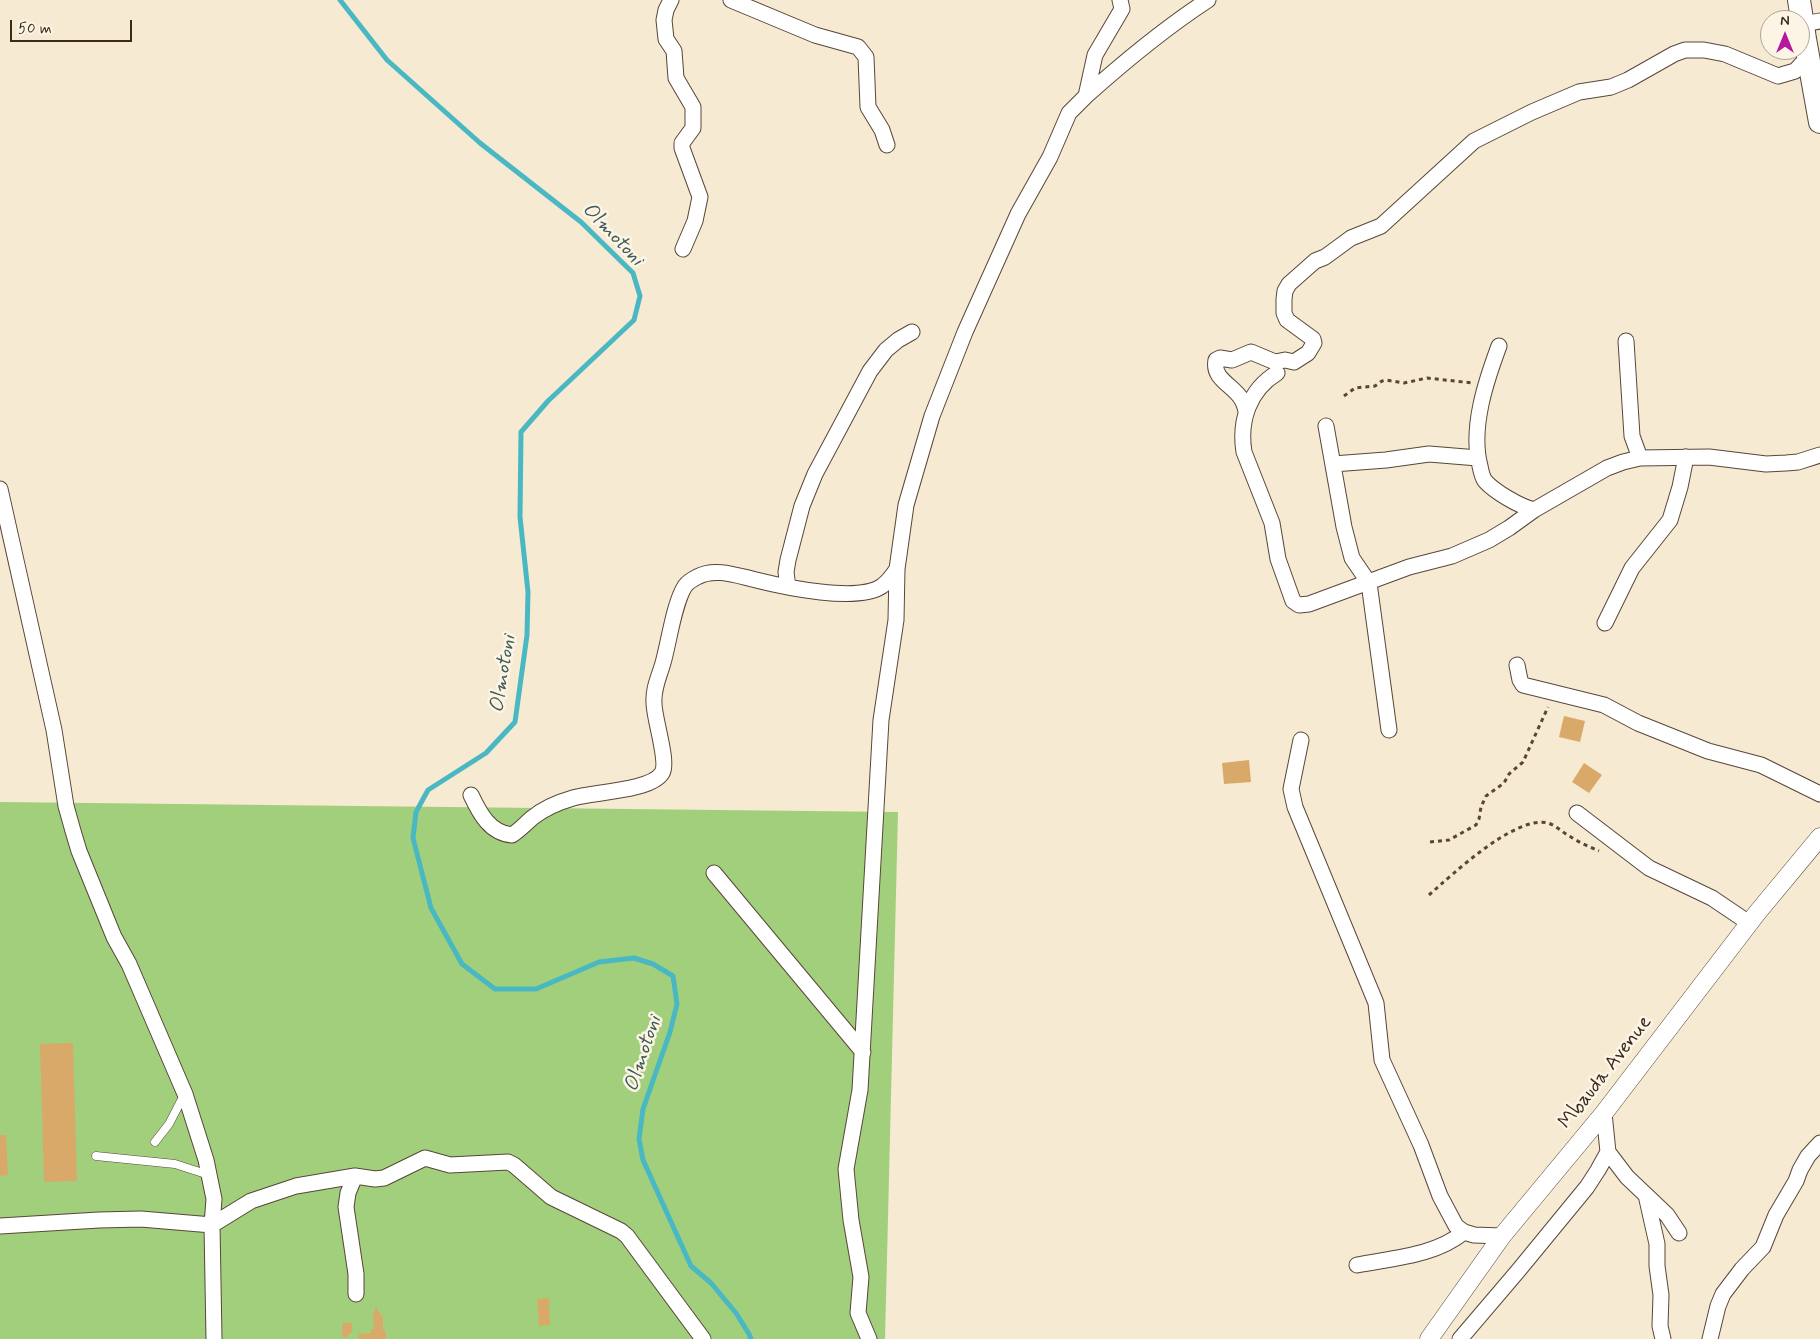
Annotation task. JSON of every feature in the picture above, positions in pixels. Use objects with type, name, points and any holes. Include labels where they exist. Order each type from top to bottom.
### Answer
[{"type":"main road","points":[[1799,0],[1811,23]]},
{"type":"main road","points":[[1809,60],[1820,122]]},
{"type":"street","points":[[671,0],[664,20],[666,39],[674,51],[676,78],[693,107],[693,128],[682,143],[682,148],[700,198],[695,221],[683,249]]},
{"type":"street","points":[[731,0],[816,35],[858,47],[866,56],[868,107],[882,130],[888,145]]},
{"type":"street","points":[[1086,96],[1095,56],[1122,9],[1120,0]]},
{"type":"street","points":[[868,1339],[858,1314],[861,1277],[851,1220],[846,1169],[856,1117],[863,1052],[881,720],[896,620],[897,569],[906,505],[932,416],[965,332],[1018,214],[1050,157],[1069,113],[1113,71],[1208,0]]},
{"type":"street","points":[[1246,411],[1241,397],[1218,375],[1216,360],[1220,358],[1232,360],[1251,352],[1275,362],[1285,360],[1294,362],[1308,353],[1314,344],[1313,339],[1287,320],[1284,314],[1285,291],[1289,284],[1320,258],[1325,257],[1351,238],[1381,226],[1474,142],[1532,112],[1579,92],[1610,87],[1628,80],[1674,54],[1685,50],[1704,50],[1725,54],[1778,76],[1795,71],[1805,60]]},
{"type":"street","points":[[788,587],[786,572],[788,560],[802,506],[815,474],[870,371],[886,350],[912,332]]},
{"type":"street","points":[[1626,341],[1632,436],[1640,458]]},
{"type":"street","points":[[1499,346],[1485,387],[1479,418],[1478,458],[1485,481],[1514,503],[1534,510]]},
{"type":"street","points":[[1277,373],[1263,384],[1252,398],[1246,411],[1243,440],[1244,452],[1272,523],[1278,559],[1293,601],[1299,605],[1310,604],[1410,567],[1452,556],[1510,528],[1534,510],[1607,468],[1622,462],[1640,458],[1709,457],[1766,464],[1798,462],[1820,455]]},
{"type":"street","points":[[1326,426],[1344,526],[1352,558],[1369,583],[1389,730]]},
{"type":"street","points":[[1333,464],[1429,454],[1478,458]]},
{"type":"street","points":[[1605,623],[1632,568],[1670,520],[1680,487],[1686,457]]},
{"type":"street","points":[[0,489],[54,730],[66,806],[79,851],[114,937],[129,964],[185,1094],[210,1175],[214,1199],[212,1225],[214,1339]]},
{"type":"street","points":[[471,795],[477,808],[494,830],[512,835],[533,817],[559,803],[588,794],[627,789],[655,780],[664,770],[665,762],[656,724],[655,684],[663,664],[680,598],[685,586],[698,576],[706,573],[722,573],[788,587],[840,593],[870,591],[883,586],[897,569]]},
{"type":"street","points":[[1517,665],[1523,685],[1604,705],[1638,723],[1708,751],[1761,765],[1820,794]]},
{"type":"street","points":[[1301,740],[1291,789],[1294,807],[1376,1003],[1382,1060],[1421,1145],[1440,1196],[1456,1226],[1464,1232],[1474,1235],[1502,1236]]},
{"type":"street","points":[[1577,813],[1649,868],[1712,898],[1749,923]]},
{"type":"street","name":"Mbauda Avenue","points":[[1429,1339],[1502,1236],[1604,1113],[1749,923],[1820,836]]},
{"type":"street","points":[[714,873],[863,1052]]},
{"type":"street","points":[[1604,1113],[1608,1152],[1627,1177],[1667,1215],[1679,1233]]},
{"type":"street","points":[[1710,1339],[1723,1294],[1742,1268],[1763,1247],[1776,1215],[1796,1182],[1800,1170],[1808,1156],[1820,1143]]},
{"type":"street","points":[[1460,1339],[1587,1187],[1608,1152]]},
{"type":"street","points":[[0,1226],[141,1219],[212,1225],[251,1201],[296,1186],[355,1176],[375,1179],[384,1178],[425,1158],[450,1165],[508,1162],[551,1197],[621,1231],[627,1236],[703,1339]]},
{"type":"street","points":[[355,1176],[348,1193],[346,1207],[356,1274],[356,1294]]},
{"type":"street","points":[[1646,1195],[1657,1244],[1660,1326],[1663,1339]]},
{"type":"street","points":[[1357,1265],[1437,1248],[1464,1232]]},
{"type":"lane","points":[[155,1142],[169,1124],[185,1094]]},
{"type":"lane","points":[[96,1156],[176,1164],[210,1175]]},
{"type":"path","points":[[1344,396],[1355,388],[1375,386],[1382,380],[1404,383],[1427,378],[1470,382],[1485,387]]},
{"type":"path","points":[[1430,842],[1449,840],[1476,825],[1486,796],[1504,783],[1509,774],[1523,762],[1551,702],[1554,698],[1564,695]]},
{"type":"path","points":[[1429,895],[1482,851],[1516,829],[1528,824],[1539,822],[1553,825],[1571,838],[1601,852]]},
{"type":"green space","points":[[0,802],[898,812],[885,1339],[0,1339]]},
{"type":"building","points":[[1564,716],[1585,721],[1580,742],[1559,737]]},
{"type":"building","points":[[1249,760],[1251,782],[1224,784],[1222,763]]},
{"type":"building","points":[[1584,763],[1602,775],[1589,793],[1572,782]]},
{"type":"building","points":[[73,1043],[77,1181],[44,1182],[40,1044]]},
{"type":"building","points":[[0,1135],[6,1135],[8,1175],[0,1176]]},
{"type":"building","points":[[549,1298],[550,1325],[539,1326],[537,1299]]},
{"type":"building","points":[[375,1307],[377,1307],[380,1315],[383,1315],[383,1330],[386,1331],[386,1339],[358,1339],[359,1334],[371,1333],[370,1330],[374,1329],[373,1312],[375,1312]]},
{"type":"building","points":[[342,1323],[352,1323],[352,1332],[346,1337],[342,1337]]},
{"type":"waterway","name":"Olmotoni","points":[[340,0],[387,60],[480,143],[581,222],[633,273],[640,296],[634,320],[548,401],[521,432],[520,517],[528,592],[527,635],[515,722],[486,753],[428,790],[416,812],[413,838],[431,908],[462,964],[495,989],[536,989],[599,962],[634,958],[653,964],[673,976],[677,1004],[670,1032],[643,1109],[639,1139],[643,1160],[691,1266],[711,1283],[736,1313],[751,1339]]}]
